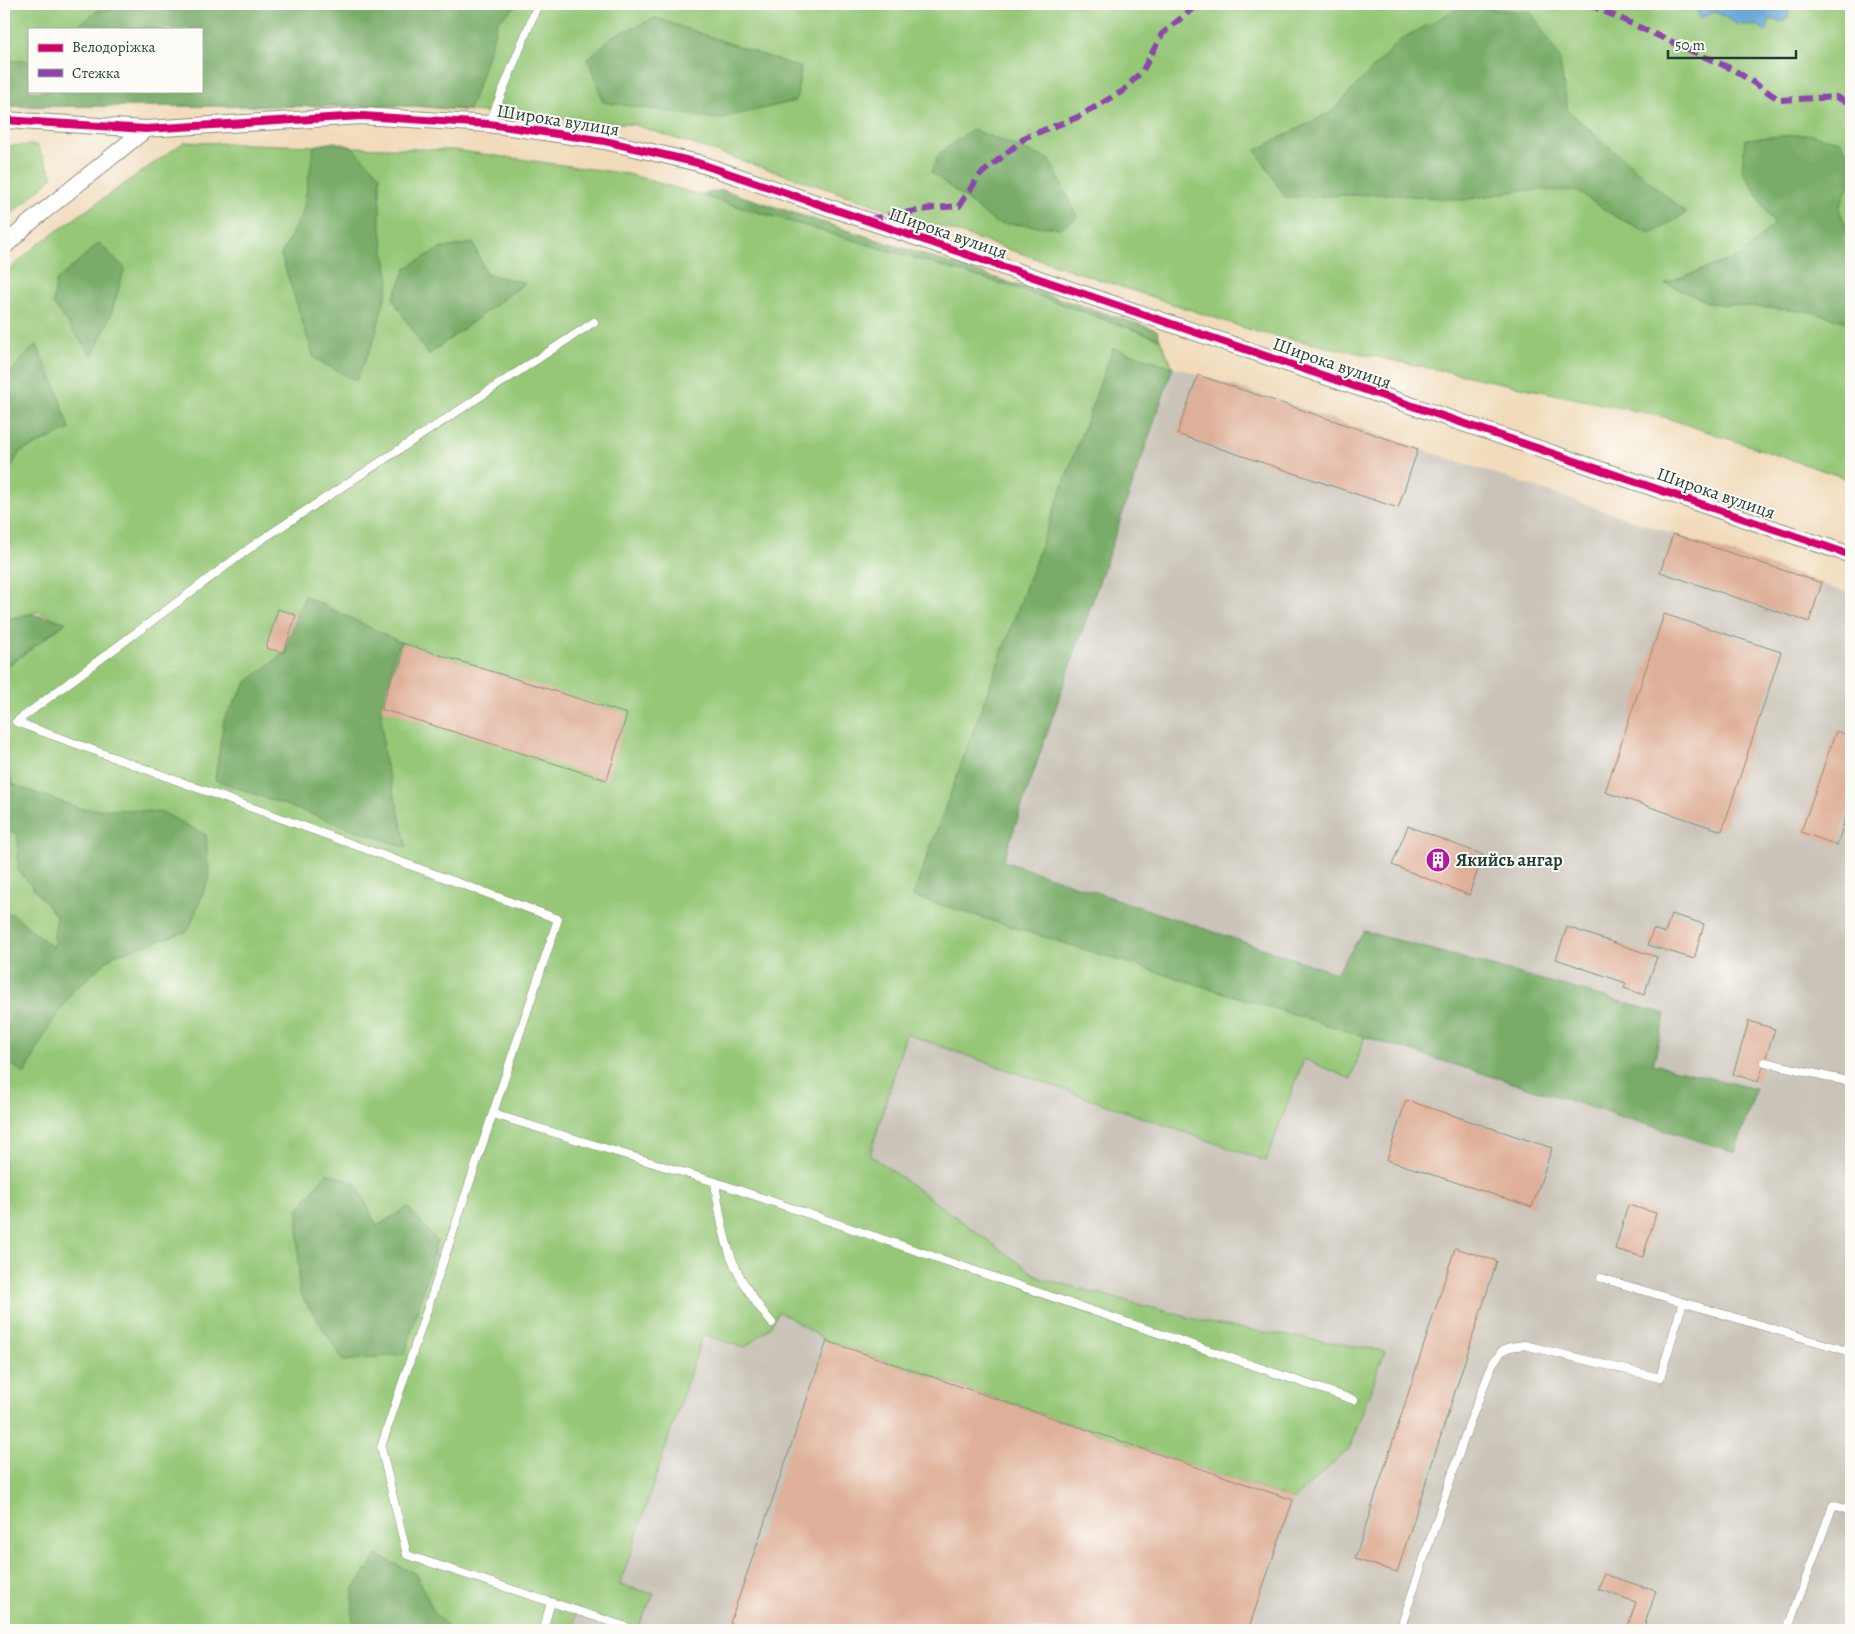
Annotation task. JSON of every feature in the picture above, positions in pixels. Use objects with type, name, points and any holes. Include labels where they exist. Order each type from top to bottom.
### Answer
[{"type":"street","name":"Широка вулиця","points":[[4,120],[146,129],[362,116],[489,124],[605,140],[698,163],[1851,554]]},
{"type":"street","points":[[4,247],[28,224],[146,129]]},
{"type":"lane","points":[[489,124],[538,4]]},
{"type":"lane","points":[[594,322],[258,542],[16,722],[558,919],[381,1447],[408,1555],[636,1630]]},
{"type":"lane","points":[[1765,1062],[1851,1082]]},
{"type":"lane","points":[[493,1114],[715,1182],[1354,1400]]},
{"type":"lane","points":[[715,1182],[730,1256],[748,1293],[772,1323]]},
{"type":"lane","points":[[1602,1278],[1851,1352]]},
{"type":"lane","points":[[1400,1630],[1469,1424],[1497,1356],[1510,1347],[1524,1345],[1660,1378],[1683,1302]]},
{"type":"lane","points":[[1787,1630],[1833,1505],[1851,1511]]},
{"type":"lane","points":[[543,1630],[551,1602]]},
{"type":"shaded area","points":[[640,198],[1241,388],[1851,594],[1851,1630],[4,1630],[4,669]]},
{"type":"green space","points":[[4,4],[1851,4],[1851,480],[1664,417],[1257,332],[635,125],[413,106],[4,106]]},
{"type":"green space","points":[[152,4],[519,4],[498,21],[469,110],[413,106],[4,106],[4,61],[28,61],[28,92],[202,92],[202,28],[75,28],[99,10],[141,9]]},
{"type":"green space","points":[[1461,7],[1531,12],[1559,57],[1568,111],[1686,213],[1652,234],[1614,216],[1577,191],[1522,190],[1464,200],[1388,194],[1285,197],[1256,150],[1331,112],[1401,39]]},
{"type":"green space","points":[[656,18],[801,68],[796,101],[717,119],[603,102],[588,59],[613,36]]},
{"type":"green space","points":[[972,129],[1050,160],[1077,217],[1060,228],[996,223],[931,172],[939,154]]},
{"type":"green space","points":[[1808,134],[1840,141],[1851,156],[1851,179],[1839,209],[1851,238],[1851,323],[1812,312],[1710,303],[1665,283],[1741,256],[1774,224],[1742,169],[1745,139]]},
{"type":"green space","points":[[184,142],[314,146],[335,142],[352,147],[453,150],[628,174],[1016,288],[1160,339],[1173,367],[1114,348],[913,896],[1365,1036],[1351,1079],[1304,1059],[1266,1161],[906,1034],[870,1155],[1040,1278],[1213,1324],[1385,1351],[1349,1449],[1293,1500],[827,1341],[779,1311],[768,1329],[744,1348],[703,1334],[620,1585],[654,1594],[636,1630],[577,1611],[572,1630],[4,1630],[4,669],[66,623],[38,612],[4,620],[4,275],[37,245]],"holes":[[[473,243],[486,274],[429,355],[393,299]]]},
{"type":"green space","points":[[335,142],[352,147],[380,175],[380,224],[389,283],[374,340],[356,381],[314,358],[281,255],[303,212],[314,146]]},
{"type":"green space","points":[[37,145],[53,177],[4,221],[4,146]]},
{"type":"green space","points":[[723,190],[1157,330],[1160,339],[1016,288],[700,195]]},
{"type":"green space","points":[[99,243],[125,268],[109,320],[92,356],[53,304],[56,281]]},
{"type":"green space","points":[[473,243],[486,274],[525,283],[428,355],[393,299],[406,268],[439,249]]},
{"type":"green space","points":[[36,344],[56,388],[70,429],[20,452],[4,479],[4,379]]},
{"type":"green space","points":[[1113,348],[1173,367],[1003,861],[1336,973],[1364,931],[1666,1014],[1653,1064],[1756,1089],[1735,1152],[913,896]]},
{"type":"green space","points":[[305,596],[402,643],[381,709],[384,758],[407,848],[215,780],[224,719],[247,682],[284,653],[296,615]]},
{"type":"green space","points":[[31,614],[66,622],[4,669],[4,620]]},
{"type":"green space","points":[[4,766],[14,785],[81,809],[133,810],[164,813],[206,835],[209,878],[188,931],[114,955],[73,991],[48,1028],[25,1074],[4,1059],[4,916],[12,913],[53,948],[56,916],[18,870],[18,833],[4,831]]},
{"type":"green space","points":[[327,1173],[356,1183],[377,1226],[408,1207],[437,1241],[405,1354],[344,1361],[299,1292],[298,1209]]},
{"type":"green space","points":[[377,1555],[416,1574],[435,1614],[452,1630],[352,1630],[353,1590]]},
{"type":"water","points":[[1696,4],[1787,4],[1789,16],[1782,22],[1770,19],[1766,32],[1759,26],[1736,24],[1715,11],[1699,19]]},
{"type":"building","points":[[1198,375],[1418,449],[1398,508],[1177,434]]},
{"type":"building","points":[[1673,534],[1822,583],[1809,622],[1660,572]]},
{"type":"building","points":[[278,609],[296,615],[284,653],[266,648]]},
{"type":"building","points":[[1664,614],[1781,652],[1722,831],[1605,792]]},
{"type":"building","points":[[402,643],[627,714],[607,780],[381,709]]},
{"type":"building","points":[[1836,731],[1851,736],[1851,801],[1837,845],[1801,832]]},
{"type":"building","name":"Якийсь ангар","points":[[1408,826],[1483,855],[1469,895],[1392,865]]},
{"type":"building","points":[[1671,914],[1704,924],[1694,959],[1648,945],[1653,929],[1665,933]]},
{"type":"building","points":[[1567,927],[1657,957],[1644,995],[1624,988],[1626,983],[1556,959]]},
{"type":"building","points":[[1749,1021],[1775,1029],[1758,1082],[1733,1074]]},
{"type":"building","points":[[1406,1100],[1552,1148],[1532,1207],[1387,1160]]},
{"type":"building","points":[[1628,1205],[1656,1213],[1643,1257],[1615,1249]]},
{"type":"building","points":[[1455,1248],[1497,1261],[1397,1572],[1355,1559]]},
{"type":"building","points":[[827,1341],[1293,1500],[1248,1630],[752,1630],[730,1623]]},
{"type":"building","points":[[1604,1574],[1656,1591],[1643,1630],[1627,1629],[1636,1602],[1598,1589]]},
{"type":"marked path","points":[[870,219],[933,208],[959,206],[980,175],[1026,137],[1078,117],[1123,91],[1143,70],[1162,34],[1198,4]]},
{"type":"marked path","points":[[1588,4],[1734,70],[1780,100],[1836,97],[1851,104]]},
{"type":"cycle path","points":[[4,120],[146,129],[362,116],[489,124],[605,141],[698,163],[1851,555]]},
{"type":"place","name":"Якийсь ангар","points":[[1438,860]]}]
